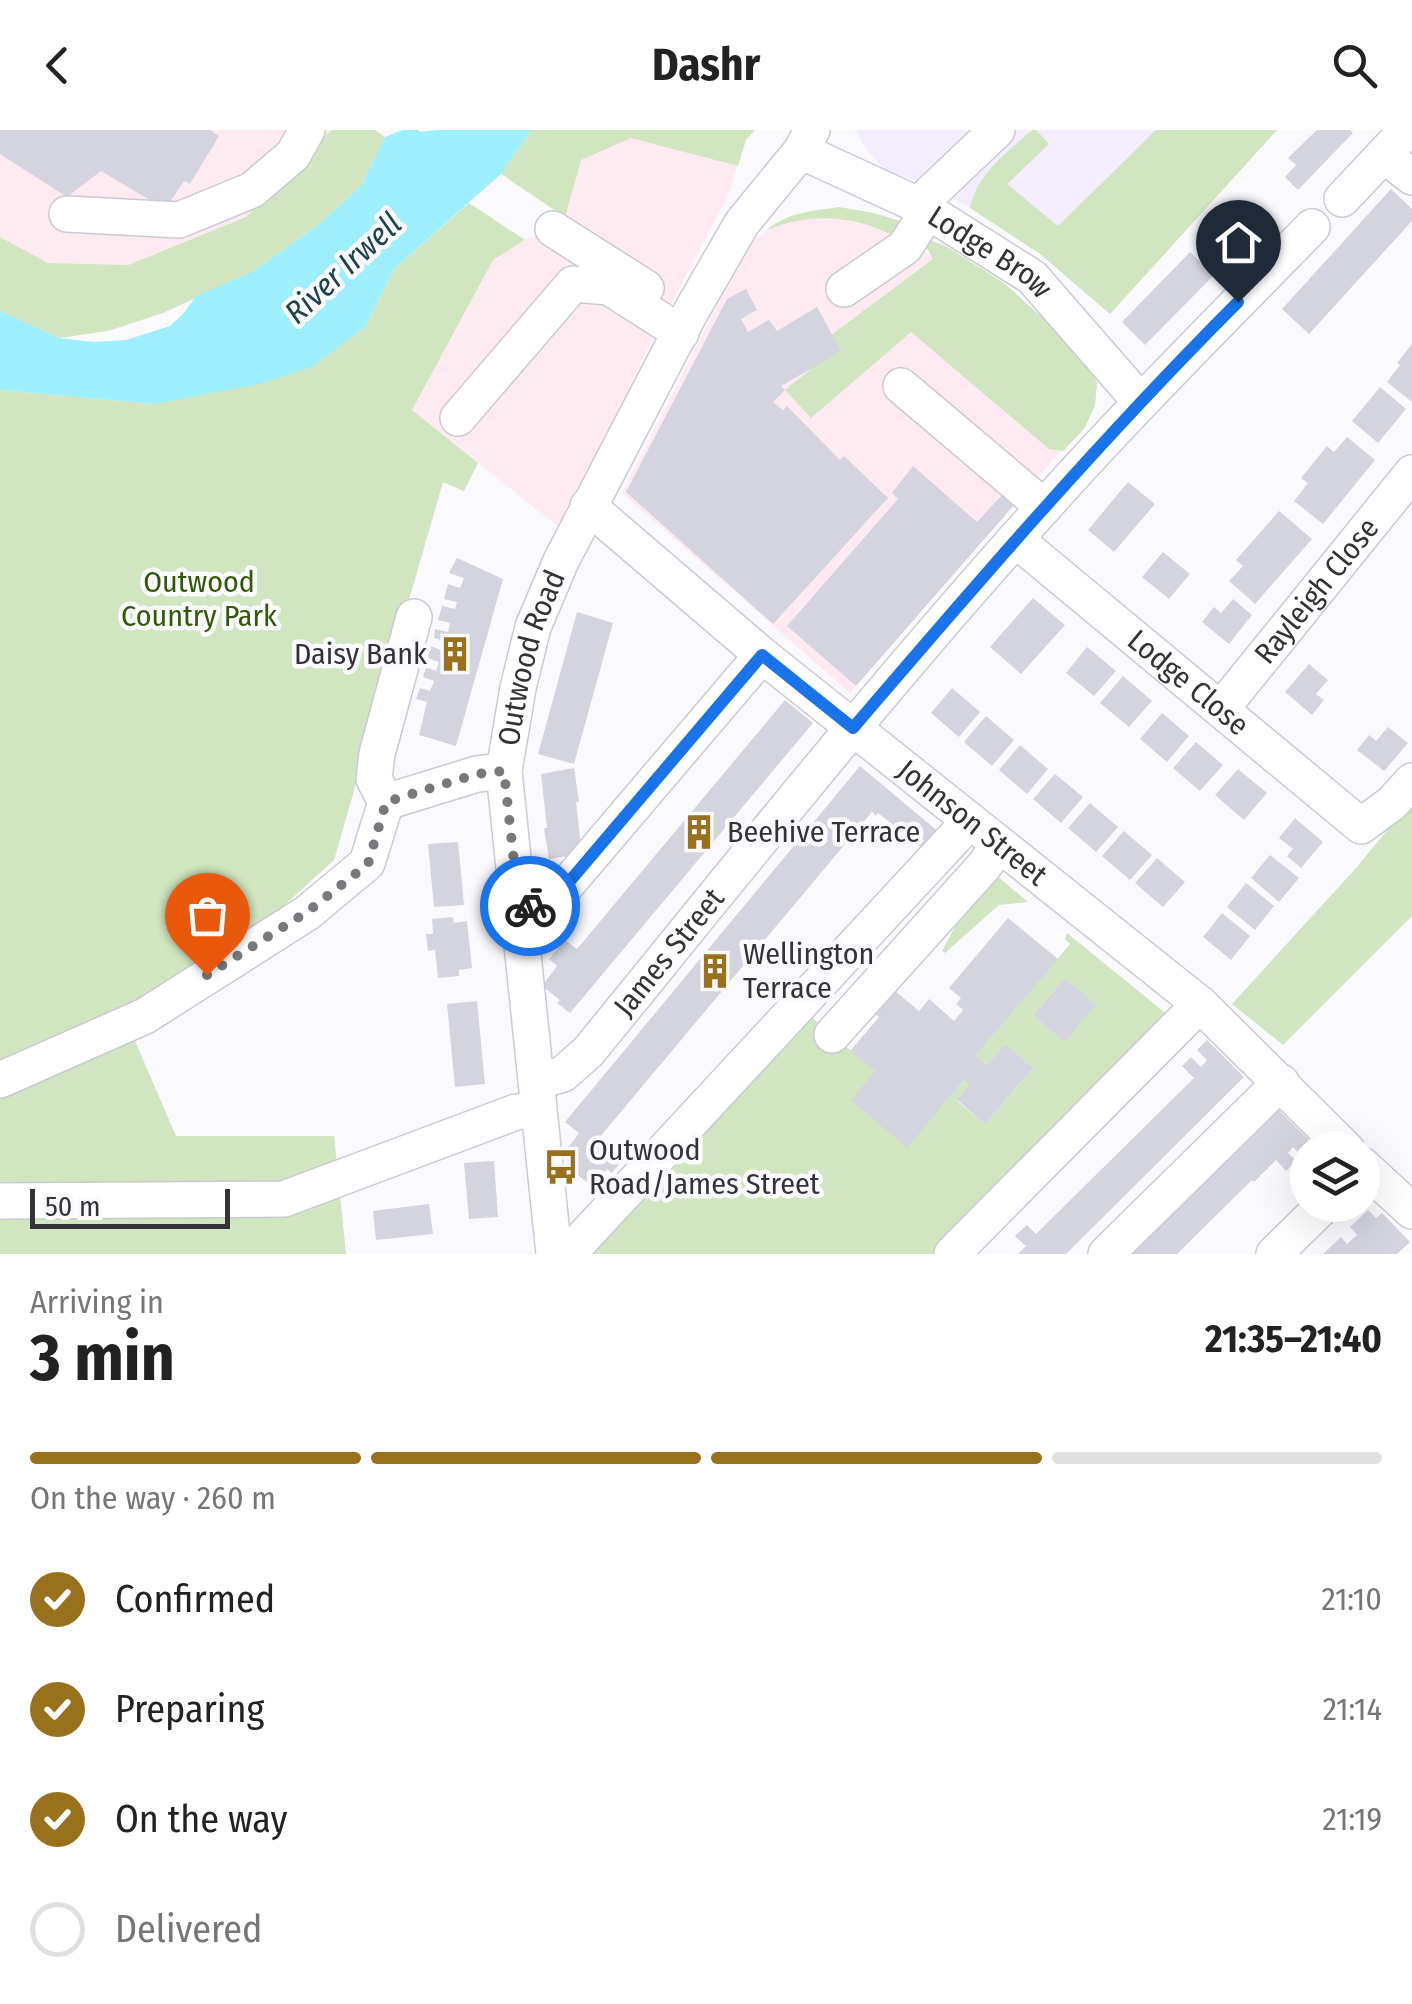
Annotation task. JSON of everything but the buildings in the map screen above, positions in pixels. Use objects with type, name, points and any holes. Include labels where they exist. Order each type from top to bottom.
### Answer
[{"type":"street","points":[[67,214],[179,220],[252,190],[292,156],[307,130]]},
{"type":"street","points":[[844,289],[905,247],[923,208],[997,130]]},
{"type":"street","name":"Lodge Brow","points":[[807,140],[1032,277],[1140,401]]},
{"type":"street","name":"Outwood Road","points":[[554,1254],[504,771],[518,688],[533,626],[588,506],[742,223],[807,140]]},
{"type":"street","points":[[1342,199],[1396,142],[1412,177]]},
{"type":"street","name":"James Street","points":[[0,1201],[284,1198],[516,1112],[538,1096],[588,1052],[853,728],[1044,506],[1140,401],[1312,227]]},
{"type":"street","points":[[553,229],[685,324]]},
{"type":"street","points":[[458,418],[572,284],[609,287],[685,324]]},
{"type":"street","points":[[901,386],[1044,506]]},
{"type":"street","name":"Rayleigh Close","points":[[1220,709],[1412,472]]},
{"type":"street","name":"Johnson Street","points":[[588,506],[762,655],[1200,1004],[1330,1132]]},
{"type":"street","name":"Lodge Close","points":[[1015,539],[1361,826],[1392,803],[1412,781]]},
{"type":"street","points":[[0,1080],[145,1016],[307,912],[368,864],[386,802],[374,779],[377,754],[414,617]]},
{"type":"street","points":[[519,908],[552,902],[762,655]]},
{"type":"street","points":[[386,802],[477,774],[504,771]]},
{"type":"street","points":[[568,1254],[969,822]]},
{"type":"street","points":[[832,1035],[999,845]]},
{"type":"street","points":[[952,1254],[1200,1004]]},
{"type":"street","points":[[1106,1254],[1281,1082]]},
{"type":"street","points":[[1380,1182],[1412,1211]]},
{"type":"street","points":[[1274,1254],[1307,1222]]},
{"type":"shaded area","points":[[0,130],[332,130],[306,151],[246,217],[127,265],[48,263],[0,237]]},
{"type":"shaded area","points":[[588,130],[755,130],[746,140],[728,196],[650,344],[561,529],[412,410],[493,259],[565,217]]},
{"type":"shaded area","points":[[855,130],[1277,130],[1110,314],[1040,254],[975,210],[886,171]]},
{"type":"shaded area","points":[[813,217],[839,218],[883,230],[998,290],[1080,429],[850,693],[622,493],[747,247],[767,230]]},
{"type":"green space","points":[[332,130],[375,130],[385,137],[361,186],[317,226],[252,272],[163,313],[108,331],[59,338],[0,311],[0,237],[48,263],[128,265],[246,217],[306,151]]},
{"type":"green space","points":[[531,130],[755,130],[746,140],[738,166],[631,138],[581,160],[565,217],[501,174]]},
{"type":"green space","points":[[1032,130],[1049,144],[1007,184],[1058,226],[1156,130],[1277,130],[1110,314],[1040,254],[970,208],[986,174]]},
{"type":"green space","name":"Outwood Country Park","points":[[469,203],[525,240],[493,260],[412,410],[478,463],[464,491],[443,482],[334,860],[135,1041],[176,1136],[334,1136],[346,1254],[0,1254],[0,390],[154,404],[365,327],[394,269]]},
{"type":"green space","points":[[839,207],[900,221],[900,230],[894,236],[847,220],[815,218],[767,230],[792,216]]},
{"type":"green space","points":[[930,240],[1004,283],[1085,356],[1097,383],[1095,406],[1084,429],[1063,451],[1049,449],[911,332],[811,418],[785,390],[810,370],[803,356],[933,259],[926,247]]},
{"type":"green space","points":[[1412,800],[1412,916],[1283,1045],[1232,1004]]},
{"type":"green space","points":[[991,871],[1028,902],[999,905],[945,953],[942,951],[967,904]]},
{"type":"green space","points":[[1067,933],[1174,1020],[938,1254],[582,1254],[803,1010],[875,1071],[907,1147],[964,1080],[969,1085],[957,1101],[985,1124],[1033,1068],[1005,1044],[987,1065],[976,1055],[1070,944],[1065,939]],"holes":[[[1065,978],[1095,1005],[1063,1041],[1033,1015]]]},
{"type":"water","name":"River Irwell","points":[[403,130],[531,130],[501,174],[394,269],[365,327],[312,367],[260,384],[154,404],[0,390],[0,311],[59,338],[94,342],[126,340],[170,326],[196,296],[252,272],[317,226],[361,186],[385,137]]},
{"type":"way so far","points":[[207,975],[307,912],[368,864],[386,802],[477,774],[504,771],[519,908],[530,906]]},
{"type":"place","name":"Daisy Bank","points":[[455,654]]},
{"type":"place","name":"Beehive Terrace","points":[[699,832]]},
{"type":"place","name":"Wellington Terrace","points":[[715,971]]},
{"type":"place","name":"Outwood Road/James Street","points":[[561,1167]]},
{"type":"route","points":[[530,906],[552,902],[762,655],[853,728],[1044,506],[1238,302]]}]
